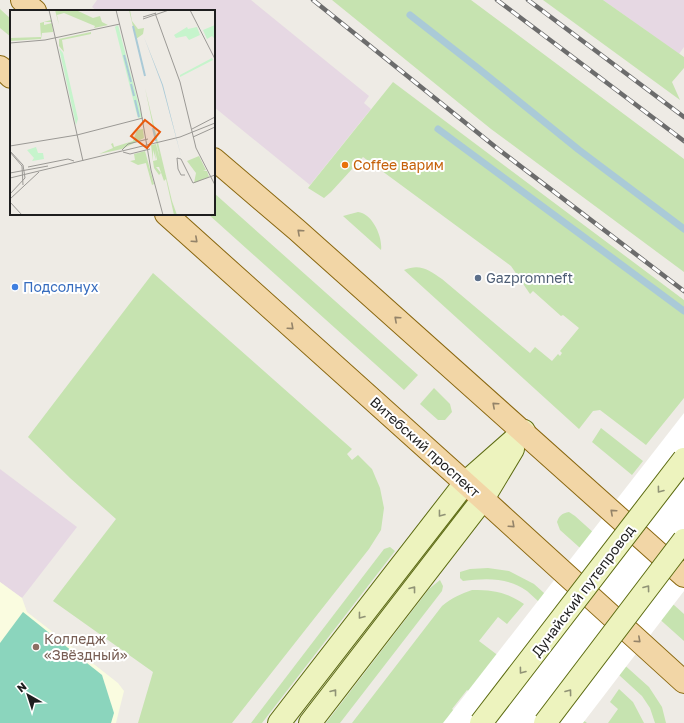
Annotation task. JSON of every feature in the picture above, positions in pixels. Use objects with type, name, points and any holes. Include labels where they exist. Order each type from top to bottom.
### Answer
[{"type":"main road","points":[[22,0],[34,10]]},
{"type":"main road","points":[[0,67],[10,76]]},
{"type":"main road","points":[[215,160],[297,230],[524,431],[684,576]]},
{"type":"main road","name":"Витебский проспект","points":[[167,215],[684,682]]},
{"type":"main road","points":[[279,723],[465,483],[524,431]]},
{"type":"main road","points":[[310,723],[483,499],[524,431]]},
{"type":"main road","name":"Дунайский путепровод","points":[[481,723],[684,459]]},
{"type":"main road","points":[[545,723],[684,540]]},
{"type":"shaded area","points":[[97,0],[251,0],[369,96],[364,103],[371,109],[310,185],[215,108],[215,10],[96,10],[92,7]]},
{"type":"shaded area","points":[[603,0],[684,0],[684,47],[679,54]]},
{"type":"shaded area","points":[[0,469],[77,527],[22,598],[0,582]]},
{"type":"shaded area","name":"Колледж «Звёздный»","points":[[0,582],[22,598],[27,612],[118,683],[124,691],[116,723],[0,723]]},
{"type":"green space","points":[[332,0],[471,0],[684,159],[684,272],[491,129]]},
{"type":"green space","points":[[543,0],[603,0],[684,57],[684,68],[672,82],[680,100]]},
{"type":"green space","points":[[0,9],[10,18],[10,36],[0,28]]},
{"type":"green space","points":[[393,82],[684,300],[684,398],[646,445],[600,410],[593,411],[579,429],[404,270],[420,267],[433,273],[530,353],[535,347],[552,361],[558,354],[560,356],[562,353],[560,351],[579,328],[563,315],[561,316],[533,291],[530,294],[511,266],[363,157],[324,198],[308,188]]},
{"type":"green space","points":[[215,194],[418,375],[404,390],[209,215],[215,215]]},
{"type":"green space","points":[[358,212],[363,213],[376,226],[380,239],[381,250],[343,216]]},
{"type":"green space","points":[[153,273],[352,449],[347,454],[352,460],[358,455],[372,469],[380,488],[384,508],[381,530],[369,549],[232,723],[138,723],[153,672],[53,601],[116,519],[70,478],[28,437]]},
{"type":"green space","points":[[434,388],[450,404],[452,412],[445,420],[438,420],[420,404]]},
{"type":"green space","points":[[601,428],[643,461],[632,475],[592,442]]},
{"type":"green space","points":[[569,512],[684,614],[684,641],[560,530],[557,522],[560,516]]},
{"type":"green space","points":[[390,547],[395,551],[262,723],[251,723],[384,549]]},
{"type":"green space","points":[[488,568],[509,571],[534,584],[649,687],[662,707],[666,723],[655,723],[650,708],[642,696],[527,591],[519,586],[504,581],[480,579],[463,581],[460,578],[460,572],[470,569]]},
{"type":"green space","points":[[440,580],[443,586],[442,591],[340,723],[326,723],[429,589]]},
{"type":"green space","points":[[472,590],[500,592],[524,604],[507,624],[498,617],[479,641],[587,723],[509,723],[467,690],[452,709],[469,723],[352,723],[442,606],[456,596]]},
{"type":"green space","name":"Колледж «Звёздный»","points":[[23,612],[102,675],[114,713],[111,723],[0,723],[0,643]]},
{"type":"green space","points":[[619,689],[633,702],[644,723],[608,723],[618,709],[610,702]]},
{"type":"pier","points":[[684,413],[684,591],[583,723],[443,723]]},
{"type":"waterway","points":[[410,15],[579,150],[684,229]]},
{"type":"waterway","points":[[438,129],[684,311]]},
{"type":"railway","points":[[313,0],[498,149],[684,291]]},
{"type":"railway","points":[[497,0],[684,141]]},
{"type":"railway","points":[[528,0],[684,117]]},
{"type":"place","name":"Coffee варим","points":[[345,165]]},
{"type":"place","name":"Gazpromneft","points":[[478,278]]},
{"type":"place","name":"Подсолнух","points":[[15,287]]},
{"type":"place","name":"Колледж «Звёздный»","points":[[36,647]]}]
